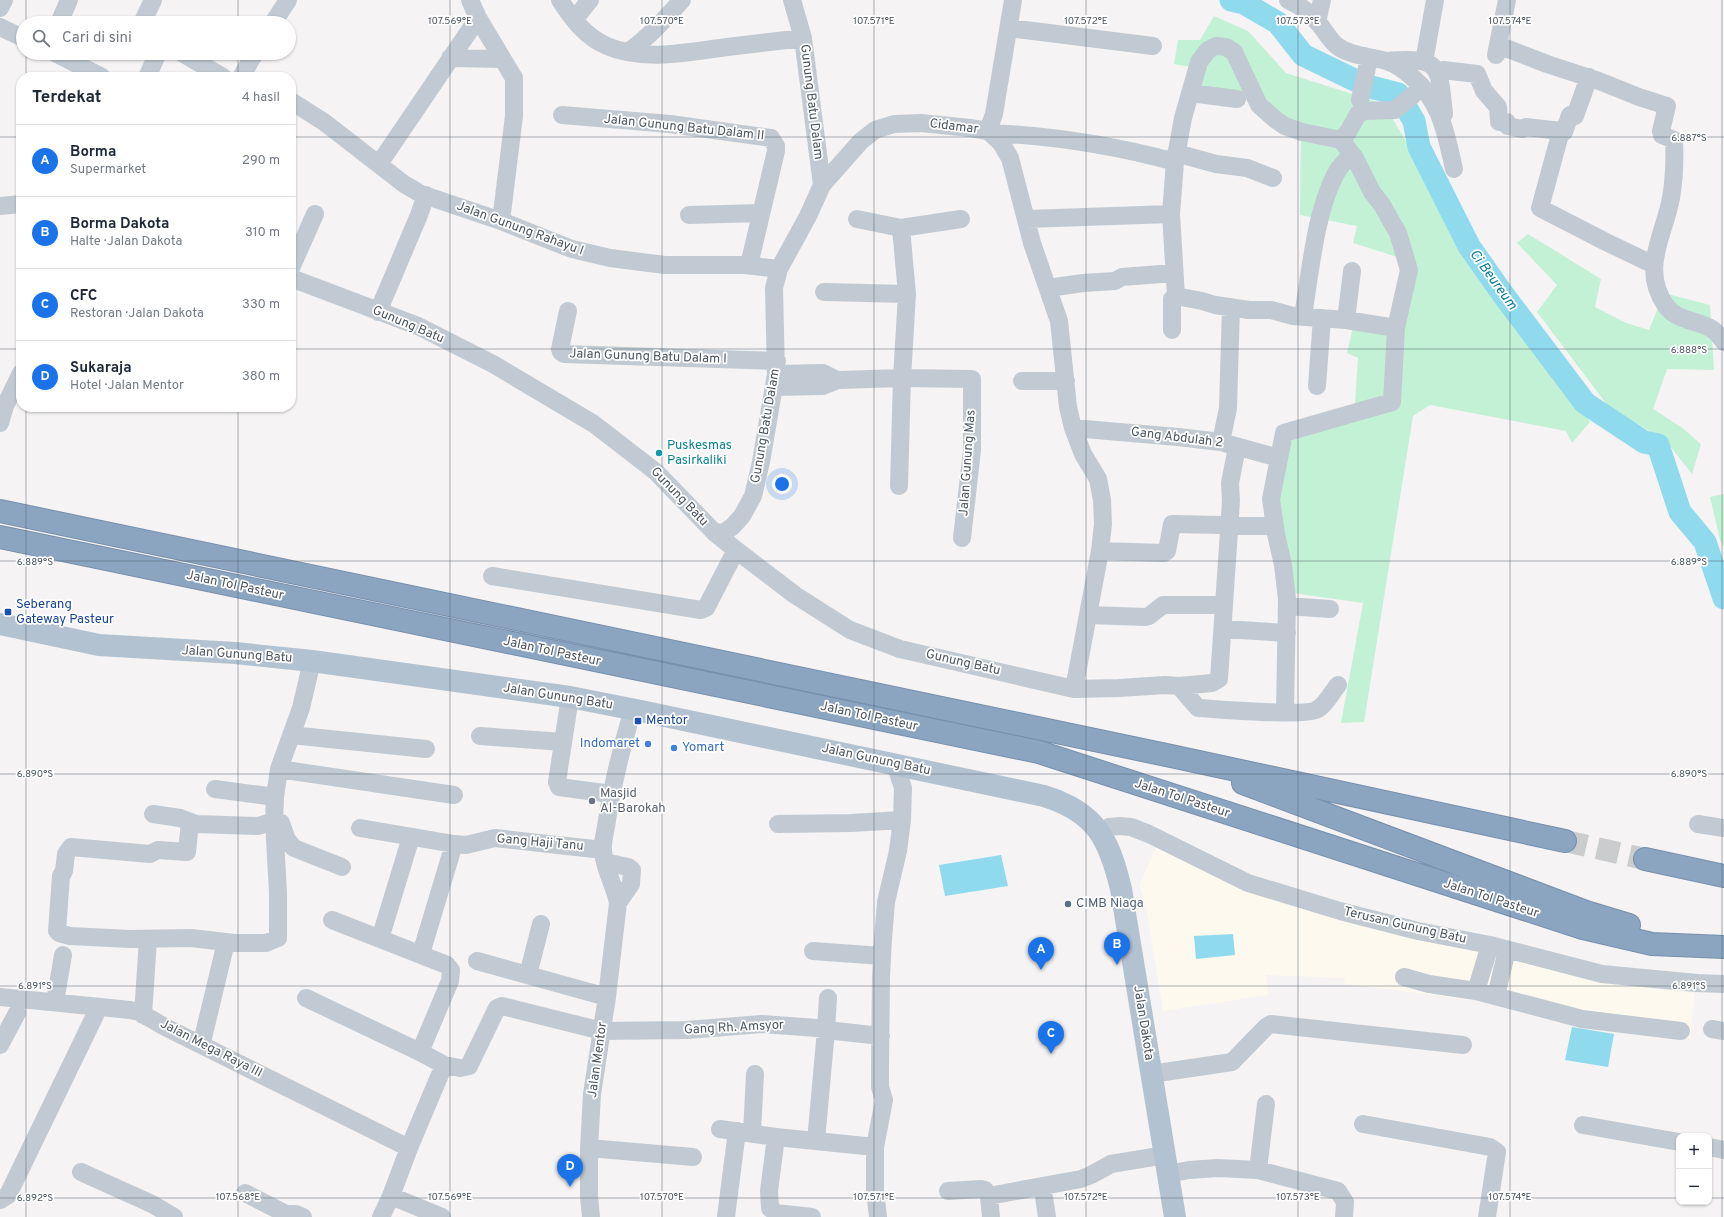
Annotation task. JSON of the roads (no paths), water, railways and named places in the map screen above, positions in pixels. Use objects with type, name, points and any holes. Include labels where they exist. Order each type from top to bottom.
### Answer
[{"type":"highway","name":"Jalan Tol Pasteur","points":[[0,512],[1170,756],[1565,842]]},
{"type":"highway","name":"Jalan Tol Pasteur","points":[[0,537],[1039,752],[1583,928],[1652,944],[1724,947]]},
{"type":"highway","points":[[1170,756],[1586,912],[1622,923],[1669,932],[1724,935]]},
{"type":"highway","points":[[1645,859],[1724,876]]},
{"type":"main road","name":"Jalan Gunung Batu","points":[[0,624],[99,646],[235,653],[312,660],[570,698],[633,709],[1044,796],[1061,801],[1076,809],[1089,819],[1100,832]]},
{"type":"main road","name":"Jalan Dakota","points":[[1100,832],[1116,867],[1121,889],[1175,1217]]},
{"type":"street","points":[[0,8],[4,0]]},
{"type":"street","points":[[62,16],[70,0]]},
{"type":"street","points":[[145,16],[152,0]]},
{"type":"street","points":[[278,16],[288,0]]},
{"type":"street","points":[[470,0],[478,18],[501,59],[514,78],[514,116],[501,221]]},
{"type":"street","points":[[560,0],[574,20],[591,37],[607,46],[628,52],[668,54],[803,38]]},
{"type":"street","points":[[574,20],[590,0]]},
{"type":"street","points":[[628,52],[659,26],[682,0]]},
{"type":"street","name":"Gunung Batu Dalam","points":[[715,533],[724,532],[733,526],[748,507],[757,481],[776,374],[774,288],[779,269],[808,216],[822,185],[803,38],[792,0]]},
{"type":"street","points":[[1013,0],[994,114],[989,132],[1040,136],[1106,145],[1247,168],[1273,178]]},
{"type":"street","points":[[1288,0],[1310,14],[1337,46],[1368,61],[1409,59],[1424,62],[1435,67],[1439,75],[1446,134],[1454,169]]},
{"type":"street","points":[[1317,22],[1322,0]]},
{"type":"street","points":[[1424,62],[1435,0]]},
{"type":"street","points":[[1507,0],[1497,50],[1547,64],[1667,106],[1661,131],[1662,135],[1674,140],[1673,176],[1671,199],[1656,251],[1654,265],[1656,282],[1660,296],[1673,315],[1711,328],[1724,342]]},
{"type":"street","points":[[379,164],[478,18]]},
{"type":"street","points":[[659,26],[661,41],[668,54]]},
{"type":"street","points":[[0,27],[16,35]]},
{"type":"street","points":[[1009,28],[1153,46]]},
{"type":"street","points":[[1172,330],[1172,299],[1176,296],[1171,214],[1176,157],[1183,118],[1199,62],[1208,50],[1216,46],[1226,47],[1234,52],[1258,106],[1285,126],[1346,147],[1372,192],[1382,204],[1398,233],[1408,268],[1396,328],[1392,402],[1284,433],[1271,499],[1283,565],[1287,606],[1285,712]]},
{"type":"street","points":[[450,58],[501,59]]},
{"type":"street","points":[[69,60],[92,72]]},
{"type":"street","points":[[149,72],[155,60]]},
{"type":"street","points":[[194,60],[215,72]]},
{"type":"street","points":[[247,72],[252,60]]},
{"type":"street","points":[[1360,100],[1368,61]]},
{"type":"street","points":[[1387,61],[1398,65],[1422,85],[1430,95],[1446,134]]},
{"type":"street","points":[[1442,70],[1478,74],[1484,91],[1498,107],[1499,122],[1506,122],[1508,126],[1564,132],[1570,115],[1575,116],[1589,78]]},
{"type":"street","points":[[1190,93],[1237,99]]},
{"type":"street","points":[[1303,316],[1319,223],[1346,147],[1348,132],[1358,114],[1364,110],[1395,110],[1413,95]]},
{"type":"street","name":"Jalan Gunung Rahayu I","points":[[296,104],[324,122],[404,184],[426,195],[501,221],[572,249],[610,258],[664,265],[749,265],[779,269]]},
{"type":"street","name":"Jalan Gunung Batu Dalam II","points":[[562,115],[670,124],[771,138],[776,146],[776,152],[760,213],[749,265]]},
{"type":"street","name":"Cidamar","points":[[822,185],[862,141],[875,130],[894,124],[921,123],[970,128],[989,132],[1000,143],[1010,158],[1036,256],[1059,321],[1068,407],[1073,428],[1083,454],[1098,479],[1101,492],[1103,524],[1100,551],[1074,688]]},
{"type":"street","points":[[1561,131],[1540,208],[1654,265]]},
{"type":"street","points":[[378,312],[426,195]]},
{"type":"street","points":[[0,206],[16,204]]},
{"type":"street","points":[[688,215],[760,213]]},
{"type":"street","points":[[296,257],[315,214]]},
{"type":"street","points":[[1027,219],[1171,214]]},
{"type":"street","points":[[857,218],[901,228],[961,219]]},
{"type":"street","points":[[899,486],[902,378],[908,294],[901,228]]},
{"type":"street","points":[[1346,320],[1352,271]]},
{"type":"street","points":[[1048,288],[1083,283],[1115,281],[1122,277],[1174,273]]},
{"type":"street","name":"Gunung Batu","points":[[296,280],[418,326],[456,347],[480,357],[534,387],[594,424],[656,472],[715,533],[736,550],[795,595],[850,630],[900,649],[1074,688],[1120,688],[1212,684],[1219,679],[1223,629],[1223,605],[1230,526],[1228,408],[1230,307]]},
{"type":"street","points":[[824,292],[908,294]]},
{"type":"street","points":[[1176,296],[1202,301],[1215,306],[1248,310],[1271,310],[1294,316],[1346,320],[1396,328]]},
{"type":"street","name":"Jalan Gunung Batu Dalam I","points":[[568,311],[560,349],[564,354],[776,374]]},
{"type":"street","points":[[1317,386],[1322,318]]},
{"type":"street","name":"Jalan Gunung Mas","points":[[776,374],[823,373],[838,380],[902,378],[973,380],[972,450],[962,538]]},
{"type":"street","points":[[1022,381],[1066,381]]},
{"type":"street","points":[[0,423],[5,406],[16,383]]},
{"type":"street","name":"Gang Abdulah 2","points":[[1073,428],[1178,437],[1229,444],[1280,458]]},
{"type":"street","points":[[1100,551],[1164,553],[1167,551],[1170,525],[1174,524],[1275,526]]},
{"type":"street","points":[[492,576],[701,610],[706,608],[736,550]]},
{"type":"street","points":[[1088,615],[1145,618],[1163,605],[1223,605]]},
{"type":"street","points":[[1287,606],[1330,609]]},
{"type":"street","points":[[1223,629],[1287,632]]},
{"type":"street","points":[[190,822],[187,852],[158,850],[150,854],[71,847],[66,854],[64,871],[61,876],[59,887],[57,931],[59,933],[86,937],[148,939],[191,938],[226,942],[266,943],[278,938],[278,893],[274,821],[275,797],[279,768],[305,695],[312,660]]},
{"type":"street","points":[[1179,686],[1198,708],[1312,712],[1319,709],[1338,685]]},
{"type":"street","points":[[570,698],[557,782],[559,787],[611,794]]},
{"type":"street","name":"Jalan Mentor","points":[[591,1217],[589,1196],[589,1148],[592,1094],[607,997],[618,903],[616,890],[604,856],[611,794],[633,709]]},
{"type":"street","points":[[291,735],[426,749]]},
{"type":"street","points":[[480,736],[563,742]]},
{"type":"street","points":[[878,1217],[875,1191],[875,1147],[884,1100],[880,1087],[882,956],[886,902],[898,851],[902,820],[903,788],[895,764]]},
{"type":"street","points":[[279,768],[454,795]]},
{"type":"street","points":[[215,789],[275,797]]},
{"type":"street","points":[[153,814],[180,818],[196,824],[258,826],[274,821],[281,823],[287,840],[294,848],[342,867]]},
{"type":"street","points":[[778,824],[851,823],[902,820]]},
{"type":"street","points":[[1698,824],[1724,828]]},
{"type":"street","name":"Terusan Gunung Batu","points":[[1100,832],[1109,827],[1131,827],[1149,834],[1248,884],[1340,911],[1418,931],[1499,948],[1602,974],[1697,983],[1724,984]]},
{"type":"street","name":"Gang Haji Tanu","points":[[360,828],[466,845],[495,838],[604,856]]},
{"type":"street","points":[[383,929],[411,837]]},
{"type":"street","points":[[423,947],[454,844]]},
{"type":"street","points":[[332,920],[447,965],[451,970],[450,981],[420,1052]]},
{"type":"street","points":[[528,975],[541,924]]},
{"type":"street","points":[[143,1015],[148,939]]},
{"type":"street","points":[[200,1044],[203,1038],[226,942]]},
{"type":"street","points":[[1476,991],[1499,948]]},
{"type":"street","points":[[1496,996],[1499,948]]},
{"type":"street","points":[[813,950],[882,956]]},
{"type":"street","points":[[55,1002],[62,955]]},
{"type":"street","points":[[476,961],[607,997]]},
{"type":"street","points":[[1404,977],[1428,984],[1476,991],[1582,1019],[1681,1031]]},
{"type":"street","name":"Jalan Mega Raya III","points":[[0,997],[130,1010],[143,1015],[409,1148]]},
{"type":"street","points":[[306,998],[420,1052],[444,1066],[381,1217]]},
{"type":"street","points":[[816,1141],[828,998]]},
{"type":"street","name":"Gang Rh. Amsyor","points":[[444,1066],[460,1068],[469,1066],[499,1006],[602,1031],[687,1030],[762,1024],[817,1028],[881,1036]]},
{"type":"street","points":[[0,1200],[8,1195],[99,1007]]},
{"type":"street","points":[[0,1044],[17,1014]]},
{"type":"street","points":[[1151,1074],[1232,1062],[1266,1027],[1271,1024],[1463,1045]]},
{"type":"street","points":[[726,1217],[745,1132],[755,1074]]},
{"type":"street","points":[[1258,1170],[1266,1104]]},
{"type":"street","points":[[1363,1124],[1490,1147],[1495,1150],[1497,1152],[1487,1217]]},
{"type":"street","points":[[1583,1125],[1676,1141]]},
{"type":"street","points":[[720,1129],[776,1137],[875,1147]]},
{"type":"street","points":[[776,1137],[770,1192],[770,1208],[776,1213],[812,1217]]},
{"type":"street","points":[[589,1148],[693,1157]]},
{"type":"street","points":[[1712,1148],[1724,1150]]},
{"type":"street","points":[[989,1196],[1081,1179],[1115,1163],[1166,1165],[1189,1170],[1218,1168],[1258,1170],[1338,1192],[1345,1202],[1344,1217]]},
{"type":"street","points":[[81,1172],[152,1204],[174,1217]]},
{"type":"street","points":[[948,1191],[985,1190],[989,1196],[991,1217]]},
{"type":"street","points":[[245,1193],[284,1215],[296,1214],[303,1217]]},
{"type":"street","points":[[391,1196],[442,1217]]},
{"type":"street","points":[[1044,1197],[1047,1217]]},
{"type":"water","points":[[1001,855],[1008,886],[945,896],[939,865]]},
{"type":"water","points":[[1233,934],[1235,955],[1196,959],[1194,936]]},
{"type":"water","points":[[1572,1027],[1614,1034],[1608,1067],[1565,1060]]},
{"type":"waterway","name":"Ci Beureum","points":[[1231,0],[1244,3],[1278,23],[1303,55],[1367,86],[1398,94],[1414,121],[1419,147],[1469,246],[1502,293],[1585,403],[1644,442],[1658,445],[1680,512],[1705,542],[1724,598]]},
{"type":"tunnel","points":[[1565,841],[1645,859]]},
{"type":"place","name":"Puskesmas Pasirkaliki","points":[[659,453]]},
{"type":"place","name":"Seberang Gateway Pasteur","points":[[8,612]]},
{"type":"place","name":"Mentor","points":[[638,721]]},
{"type":"place","name":"Indomaret","points":[[648,744]]},
{"type":"place","name":"Yomart","points":[[674,748]]},
{"type":"place","name":"Masjid Al-Barokah","points":[[592,801]]},
{"type":"place","name":"CIMB Niaga","points":[[1068,904]]},
{"type":"place","name":"Borma Dakota","points":[[1117,965]]},
{"type":"place","name":"Borma","points":[[1041,970]]},
{"type":"place","name":"CFC","points":[[1051,1054]]},
{"type":"place","name":"Sukaraja","points":[[570,1187]]}]
